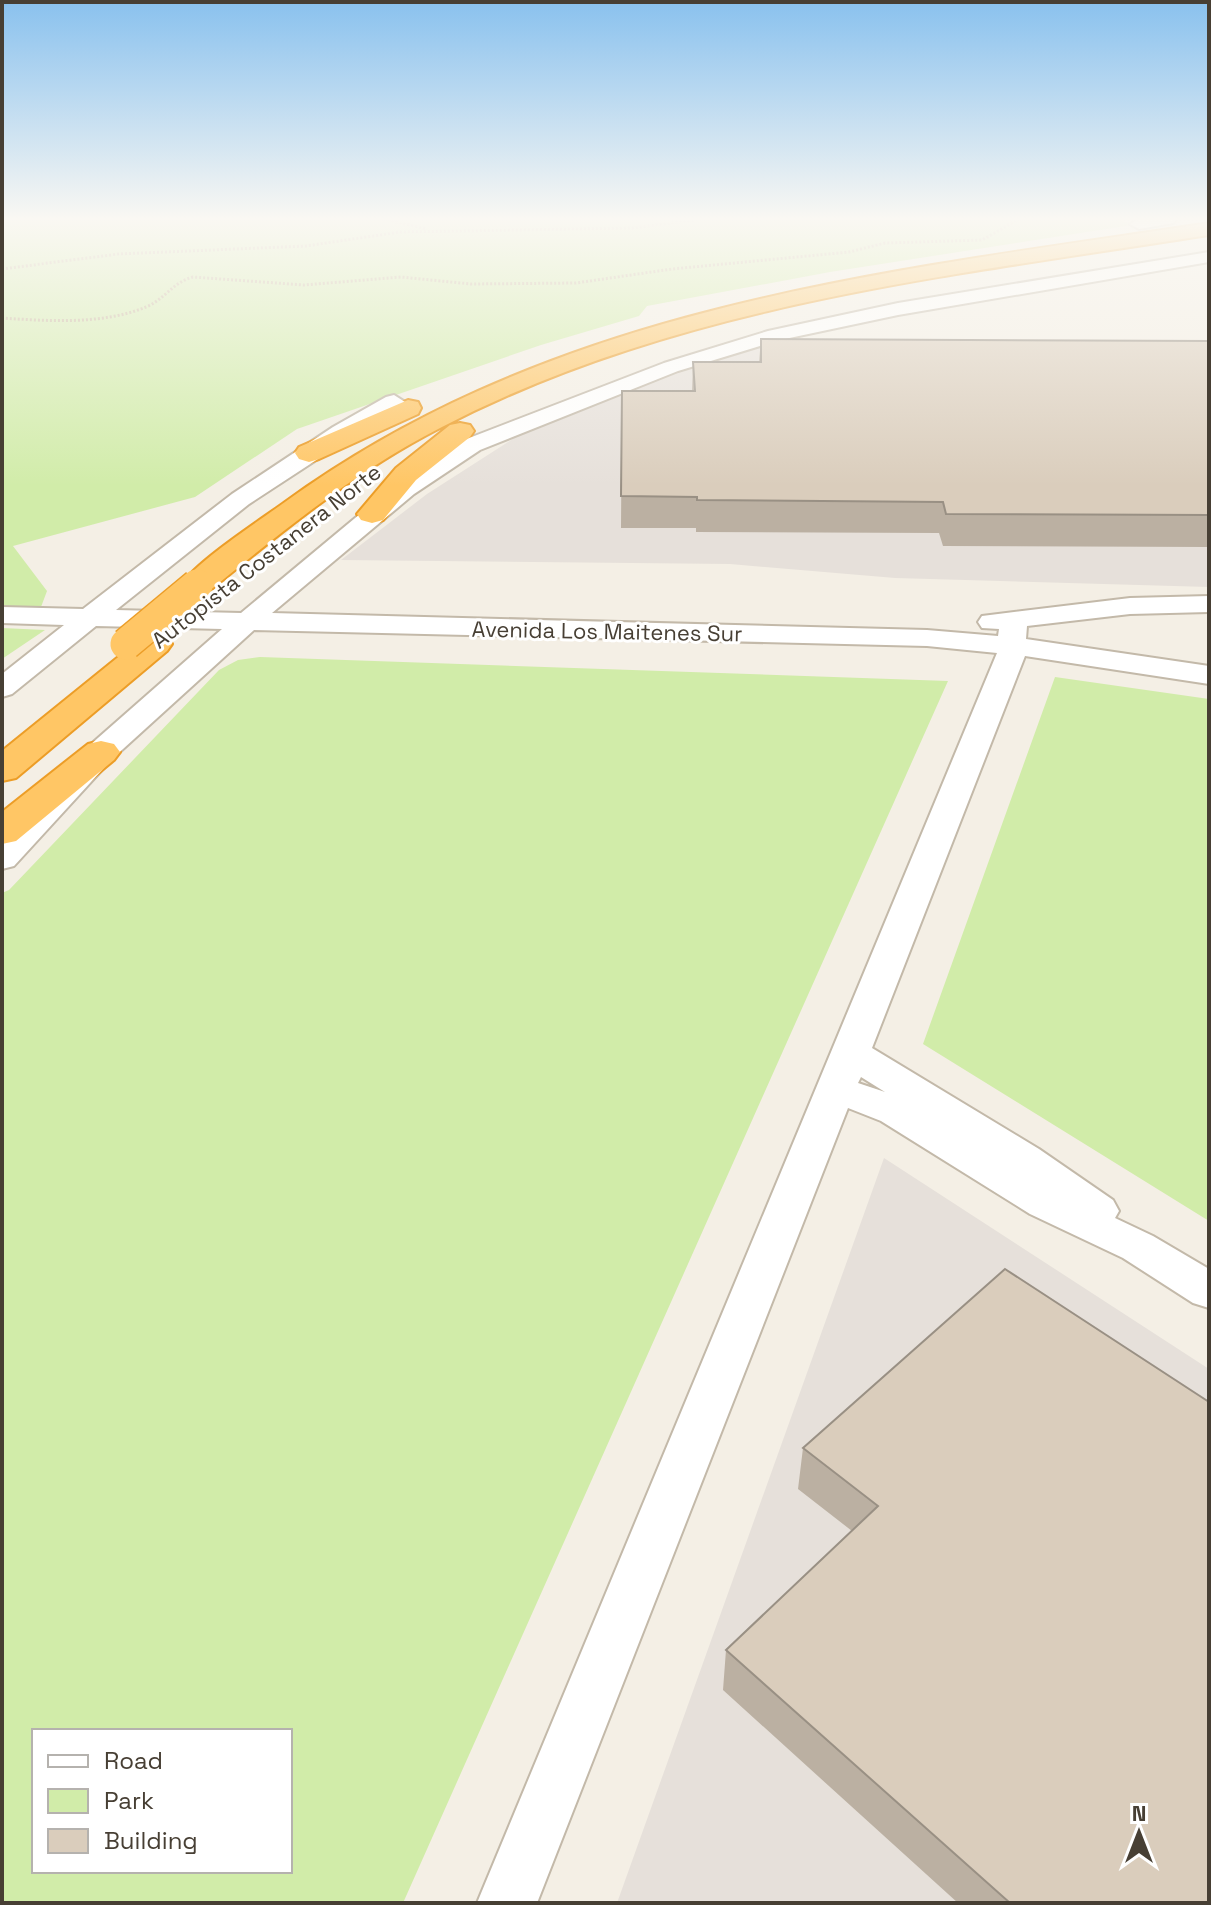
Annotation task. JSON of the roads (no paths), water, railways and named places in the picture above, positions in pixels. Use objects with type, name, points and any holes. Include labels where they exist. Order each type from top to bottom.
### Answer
[{"type":"highway","name":"Autopista Costanera Norte","points":[[2,770],[140,644],[307,499],[408,434],[517,382],[613,346],[755,308]]},
{"type":"highway","name":"Autopista Costanera Norte","points":[[210,585],[390,460],[490,406],[572,370],[681,334],[788,308]]},
{"type":"highway","points":[[309,453],[413,406],[512,372],[613,346]]},
{"type":"highway","points":[[372,514],[406,474],[440,445],[488,414],[572,370]]},
{"type":"highway","name":"Autopista Costanera Norte","points":[[2,743],[140,644]]},
{"type":"highway","points":[[2,832],[101,752]]},
{"type":"street","points":[[2,859],[101,752],[253,615],[372,514],[443,462],[493,435],[707,355],[800,329],[905,308]]},
{"type":"street","points":[[2,688],[248,493],[394,402]]},
{"type":"street","points":[[2,602],[100,610]]},
{"type":"street","points":[[507,1903],[849,1052],[1013,633],[1130,606],[1209,604]]},
{"type":"street","name":"Avenida Los Maitenes Sur","points":[[2,615],[100,610],[562,623],[903,637],[1013,633],[1209,675]]},
{"type":"street","points":[[849,1052],[1057,1180],[1114,1224],[1138,1247]]},
{"type":"street","points":[[833,1092],[860,1097],[895,1111],[1045,1203],[1138,1247],[1209,1291]]}]
